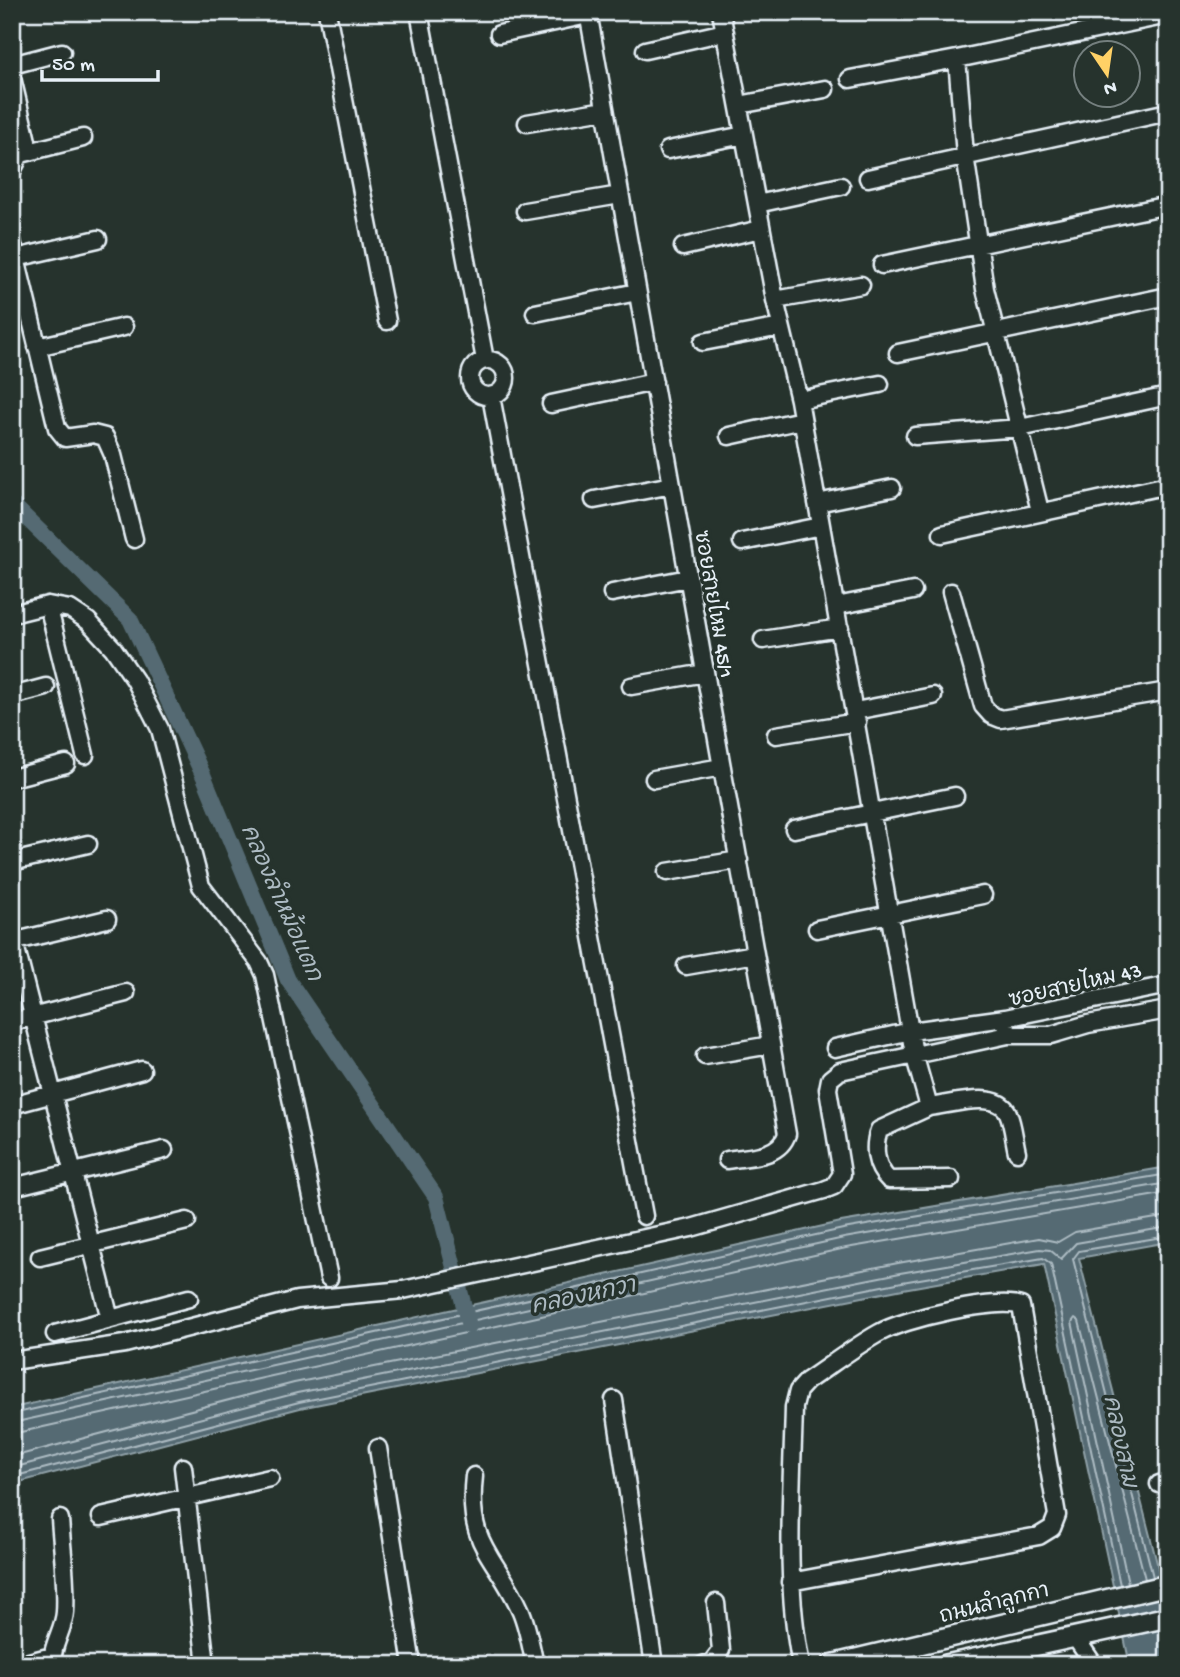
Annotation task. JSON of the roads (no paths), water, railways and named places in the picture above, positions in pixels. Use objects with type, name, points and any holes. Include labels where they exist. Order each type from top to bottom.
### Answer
[{"type":"main road","name":"ถนนลำลูกกา","points":[[831,1665],[1168,1586]]},
{"type":"main road","points":[[946,1665],[1168,1617]]},
{"type":"street","points":[[327,12],[387,321]]},
{"type":"street","points":[[419,12],[485,360]]},
{"type":"street","points":[[721,12],[775,300],[799,400],[914,1054],[929,1107]]},
{"type":"street","points":[[499,34],[588,14]]},
{"type":"street","name":"ซอยสายไหม 45/1","points":[[588,14],[787,1134],[783,1145],[775,1152],[727,1160]]},
{"type":"street","points":[[850,79],[1168,15]]},
{"type":"street","points":[[645,50],[725,32]]},
{"type":"street","points":[[12,65],[62,52]]},
{"type":"street","points":[[957,59],[965,155],[994,331],[1040,511]]},
{"type":"street","points":[[12,78],[27,141],[12,170]]},
{"type":"street","points":[[739,106],[825,89]]},
{"type":"street","points":[[527,123],[605,110]]},
{"type":"street","points":[[868,178],[1168,112]]},
{"type":"street","points":[[668,150],[744,135]]},
{"type":"street","points":[[21,154],[83,138]]},
{"type":"street","points":[[757,204],[841,186]]},
{"type":"street","points":[[526,211],[620,195]]},
{"type":"street","points":[[881,265],[1168,205]]},
{"type":"street","points":[[683,247],[761,229]]},
{"type":"street","points":[[16,258],[98,239]]},
{"type":"street","points":[[12,240],[57,428],[65,438],[93,434],[105,437],[134,539]]},
{"type":"street","points":[[775,300],[861,285]]},
{"type":"street","points":[[535,313],[637,292]]},
{"type":"street","points":[[898,353],[1168,296]]},
{"type":"street","points":[[37,347],[124,327]]},
{"type":"street","points":[[704,342],[781,327]]},
{"type":"street","points":[[485,360],[497,362],[505,372],[505,384],[491,396]]},
{"type":"street","points":[[485,360],[471,372],[471,385],[479,394],[491,396]]},
{"type":"street","points":[[551,404],[653,382]]},
{"type":"street","points":[[799,400],[880,384]]},
{"type":"street","points":[[491,396],[644,1216]]},
{"type":"street","points":[[915,436],[1020,428],[1168,396]]},
{"type":"street","points":[[729,436],[802,420]]},
{"type":"street","points":[[594,500],[672,485]]},
{"type":"street","points":[[942,534],[1168,485]]},
{"type":"street","points":[[817,503],[892,488]]},
{"type":"street","points":[[742,542],[821,526]]},
{"type":"street","points":[[612,593],[688,578]]},
{"type":"street","points":[[836,606],[913,591]]},
{"type":"street","points":[[951,592],[983,706],[991,715],[1001,719],[1168,691]]},
{"type":"street","points":[[12,614],[48,606],[70,610],[88,621],[135,680],[166,746],[201,886],[259,962],[265,975],[328,1278]]},
{"type":"street","points":[[48,606],[85,755]]},
{"type":"street","points":[[763,640],[840,628]]},
{"type":"street","points":[[631,686],[705,673]]},
{"type":"street","points":[[12,696],[46,687]]},
{"type":"street","points":[[776,736],[933,696]]},
{"type":"street","points":[[12,778],[66,764]]},
{"type":"street","points":[[654,779],[722,767]]},
{"type":"street","points":[[794,829],[955,796]]},
{"type":"street","points":[[12,862],[88,844]]},
{"type":"street","points":[[667,872],[739,860]]},
{"type":"street","points":[[817,929],[983,895]]},
{"type":"street","points":[[107,919],[13,939],[110,1319]]},
{"type":"street","points":[[685,966],[755,954]]},
{"type":"street","name":"ซอยสายไหม 43","points":[[1008,1035],[1005,1018],[1168,985]]},
{"type":"street","points":[[12,1022],[126,993]]},
{"type":"street","points":[[12,1361],[125,1343],[297,1300],[402,1290],[691,1228],[834,1186],[842,1174],[828,1089],[830,1079],[840,1071],[1008,1035],[1051,1035],[1088,1024],[1168,1010]]},
{"type":"street","points":[[835,1048],[911,1031],[1005,1018]]},
{"type":"street","points":[[705,1056],[771,1045]]},
{"type":"street","points":[[12,1105],[142,1070]]},
{"type":"street","points":[[950,1179],[899,1182],[889,1180],[880,1171],[877,1138],[879,1130],[929,1107],[986,1100],[1002,1105],[1008,1113],[1017,1152]]},
{"type":"street","points":[[17,1186],[164,1150]]},
{"type":"street","points":[[40,1257],[187,1221]]},
{"type":"street","points":[[55,1334],[189,1298]]},
{"type":"street","points":[[790,1582],[1039,1536],[1052,1528],[1056,1515],[1021,1306],[1011,1302],[962,1309],[881,1331],[807,1381],[798,1391],[794,1407],[790,1582],[792,1622],[801,1665]]},
{"type":"street","points":[[614,1399],[654,1665]]},
{"type":"street","points":[[378,1448],[412,1665]]},
{"type":"street","points":[[183,1467],[206,1665]]},
{"type":"street","points":[[474,1476],[471,1500],[474,1521],[486,1557],[521,1611],[530,1664]]},
{"type":"street","points":[[101,1517],[270,1478]]},
{"type":"street","points":[[18,1665],[52,1660],[63,1627],[65,1611],[60,1519]]},
{"type":"street","points":[[703,1665],[712,1662],[721,1650],[716,1603]]},
{"type":"street","points":[[1084,1635],[1094,1665]]},
{"type":"water","points":[[1168,1167],[1168,1242],[1079,1258],[1159,1571],[1168,1614],[1168,1665],[1130,1665],[1044,1264],[903,1289],[300,1408],[12,1484],[12,1408],[841,1222]]},
{"type":"waterway","name":"คลองลำหม้อแตก","points":[[12,504],[130,619],[204,777],[288,980],[436,1197],[469,1326]]},
{"type":"water label","name":"คลองหกวา","points":[[583,1294]]},
{"type":"water label","name":"คลองสาม","points":[[1122,1441]]}]
